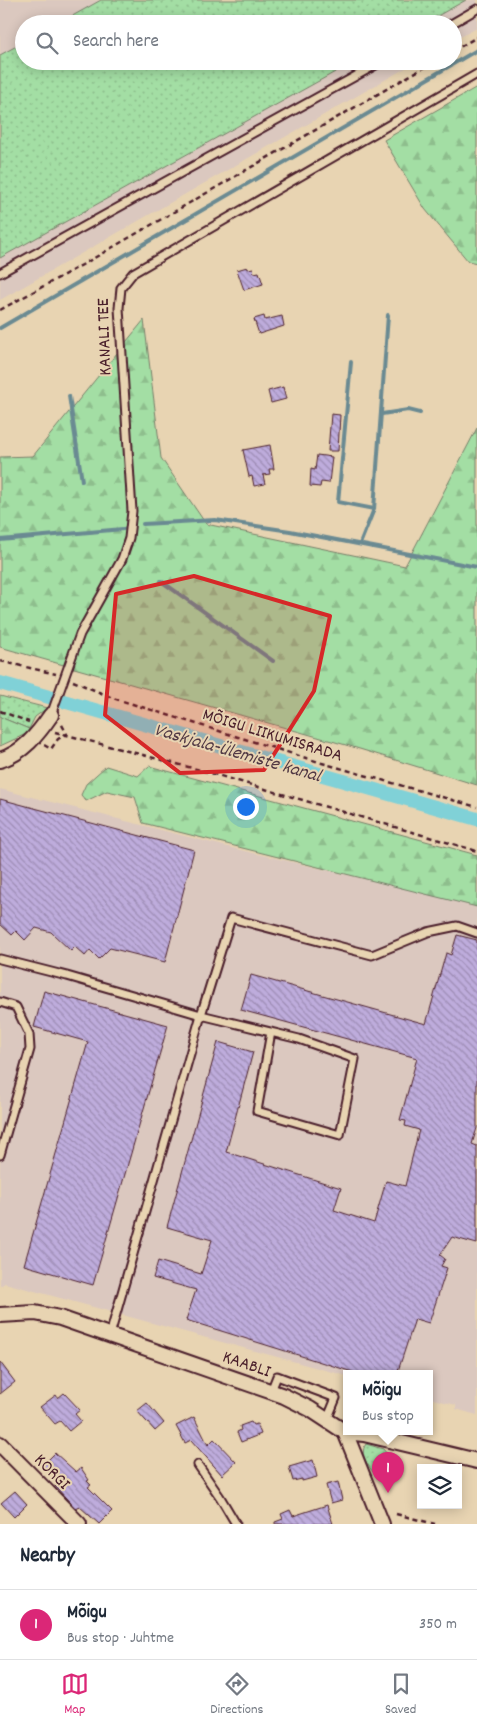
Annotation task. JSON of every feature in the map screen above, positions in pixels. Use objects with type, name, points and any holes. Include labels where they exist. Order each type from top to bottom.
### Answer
[{"type":"street","name":"KANALI TEE","points":[[0,760],[20,750],[42,729],[51,715]]},
{"type":"street","name":"KAABLI","points":[[0,1315],[35,1313],[60,1318],[271,1391],[293,1400],[343,1431]]},
{"type":"street","points":[[346,1435],[382,1524]]},
{"type":"street","name":"KAABLI","points":[[363,1435],[477,1462]]},
{"type":"street","name":"KORGI","points":[[0,1444],[79,1524]]},
{"type":"lane","points":[[462,18],[477,9]]},
{"type":"lane","points":[[0,273],[367,70]]},
{"type":"lane","name":"KANALI TEE","points":[[51,715],[80,634],[122,559],[129,538],[132,511],[119,308],[120,288],[133,273],[477,74]]},
{"type":"lane","points":[[110,1335],[201,1015],[231,918],[372,955],[428,932],[457,926],[477,932]]},
{"type":"lane","points":[[0,959],[67,976],[201,1015],[298,1038],[355,1059],[340,1135],[257,1111],[271,1032]]},
{"type":"lane","points":[[0,1002],[16,1007],[28,1034],[30,1049],[0,1155]]},
{"type":"lane","points":[[271,1391],[277,1376],[336,1398],[328,1420]]},
{"type":"lane","points":[[198,1465],[220,1496],[236,1524]]},
{"type":"path","points":[[462,46],[477,37]]},
{"type":"path","points":[[0,310],[82,265],[419,70]]},
{"type":"path","name":"MÕIGU LIIKUMISRADA","points":[[0,661],[64,676],[114,698],[322,763],[477,807]]},
{"type":"path","points":[[0,711],[32,723],[42,729],[200,770],[477,851]]},
{"type":"path","points":[[396,1514],[435,1524]]},
{"type":"highlighted area","points":[[194,576],[330,616],[314,691],[264,770],[180,773],[105,715],[116,594]]},
{"type":"shaded area","points":[[0,0],[477,0],[477,28],[462,36],[462,15],[15,15],[15,70],[402,70],[0,300]]},
{"type":"shaded area","points":[[0,789],[228,847],[477,905],[477,1415],[456,1409],[456,1405],[433,1399],[433,1370],[343,1370],[343,1375],[5,1283],[0,1286]]},
{"type":"green space","points":[[101,0],[466,0],[439,15],[74,15]]},
{"type":"green space","points":[[15,47],[15,70],[339,70],[0,258],[0,55]]},
{"type":"green space","points":[[477,87],[477,263],[468,261],[425,209],[384,140]]},
{"type":"green space","points":[[144,320],[161,458],[206,524],[405,566],[477,428],[477,785],[353,747],[0,647],[0,457],[33,456]]},
{"type":"green space","points":[[0,696],[47,708],[35,717],[29,729],[0,717]]},
{"type":"green space","points":[[0,717],[29,729],[26,734],[0,746]]},
{"type":"green space","points":[[106,766],[138,776],[149,766],[477,855],[477,907],[143,823],[135,797],[107,791],[86,801],[81,795],[86,784]]},
{"type":"green space","points":[[366,1444],[383,1449],[387,1454],[380,1481],[370,1468],[363,1453]]},
{"type":"building","points":[[247,267],[248,269],[253,268],[254,273],[259,272],[263,284],[244,290],[237,270]]},
{"type":"building","points":[[264,316],[265,320],[282,316],[284,326],[259,334],[254,319]]},
{"type":"building","points":[[283,387],[286,399],[271,403],[268,391]]},
{"type":"building","points":[[331,414],[340,415],[338,451],[328,451]]},
{"type":"building","points":[[270,445],[274,469],[269,469],[270,474],[263,475],[265,484],[254,486],[252,476],[249,477],[243,450]]},
{"type":"building","points":[[317,455],[332,457],[329,483],[321,482],[320,487],[310,486],[311,469],[315,470]]},
{"type":"building","points":[[0,799],[194,850],[165,962],[110,948],[99,959],[90,950],[85,956],[75,947],[71,951],[51,932],[36,928],[25,940],[16,931],[12,935],[0,924]]},
{"type":"building","points":[[457,935],[477,940],[477,1128],[472,1144],[477,1146],[477,1244],[452,1237],[440,1255],[445,1259],[441,1266],[447,1268],[429,1323],[415,1319],[398,1370],[346,1370],[186,1320],[196,1290],[153,1278],[158,1261],[201,1274],[212,1240],[167,1227],[218,1042],[253,1052],[226,1152],[341,1188],[334,1210],[374,1223],[386,1181],[405,1186],[419,1130],[405,1126],[406,1121],[400,1120],[417,1058],[241,1010],[251,975],[426,1024],[446,953],[451,955]]},
{"type":"building","points":[[44,991],[168,1025],[93,1285],[24,1265],[88,1042],[34,1027]]},
{"type":"building","points":[[0,1362],[15,1382],[0,1394]]},
{"type":"building","points":[[64,1393],[80,1410],[75,1414],[81,1421],[69,1431],[60,1421],[55,1424],[40,1407],[56,1395],[58,1398]]},
{"type":"building","points":[[147,1403],[164,1423],[155,1431],[137,1411]]},
{"type":"building","points":[[194,1417],[208,1445],[214,1439],[236,1462],[222,1475],[191,1440],[185,1443],[176,1426]]},
{"type":"building","points":[[251,1422],[253,1425],[257,1424],[261,1434],[241,1442],[237,1432],[241,1430],[240,1426]]},
{"type":"building","points":[[55,1453],[76,1472],[81,1468],[91,1485],[88,1487],[112,1511],[99,1524],[79,1506],[75,1508],[55,1486],[61,1483],[42,1466]]},
{"type":"building","points":[[313,1460],[317,1477],[293,1481],[289,1467]]},
{"type":"building","points":[[338,1482],[342,1500],[331,1503],[326,1485]]},
{"type":"building","points":[[15,1491],[27,1504],[14,1517],[1,1503]]},
{"type":"building","points":[[327,1505],[333,1524],[275,1524],[275,1522],[283,1519],[281,1514],[290,1510],[293,1516]]},
{"type":"waterway","points":[[462,59],[477,50]]},
{"type":"waterway","points":[[0,328],[443,70]]},
{"type":"waterway","points":[[360,544],[374,509],[388,315]]},
{"type":"waterway","points":[[351,362],[338,502],[374,509]]},
{"type":"waterway","points":[[69,396],[82,481]]},
{"type":"waterway","points":[[382,414],[408,410],[420,413]]},
{"type":"waterway","points":[[143,524],[215,520],[290,531],[477,567]]},
{"type":"waterway","points":[[0,540],[123,529]]},
{"type":"waterway","points":[[161,581],[273,661]]},
{"type":"waterway","name":"Vaskjala-Ülemiste kanal","points":[[0,683],[477,819]]},
{"type":"place","name":"Mõigu","points":[[388,1493]]}]
